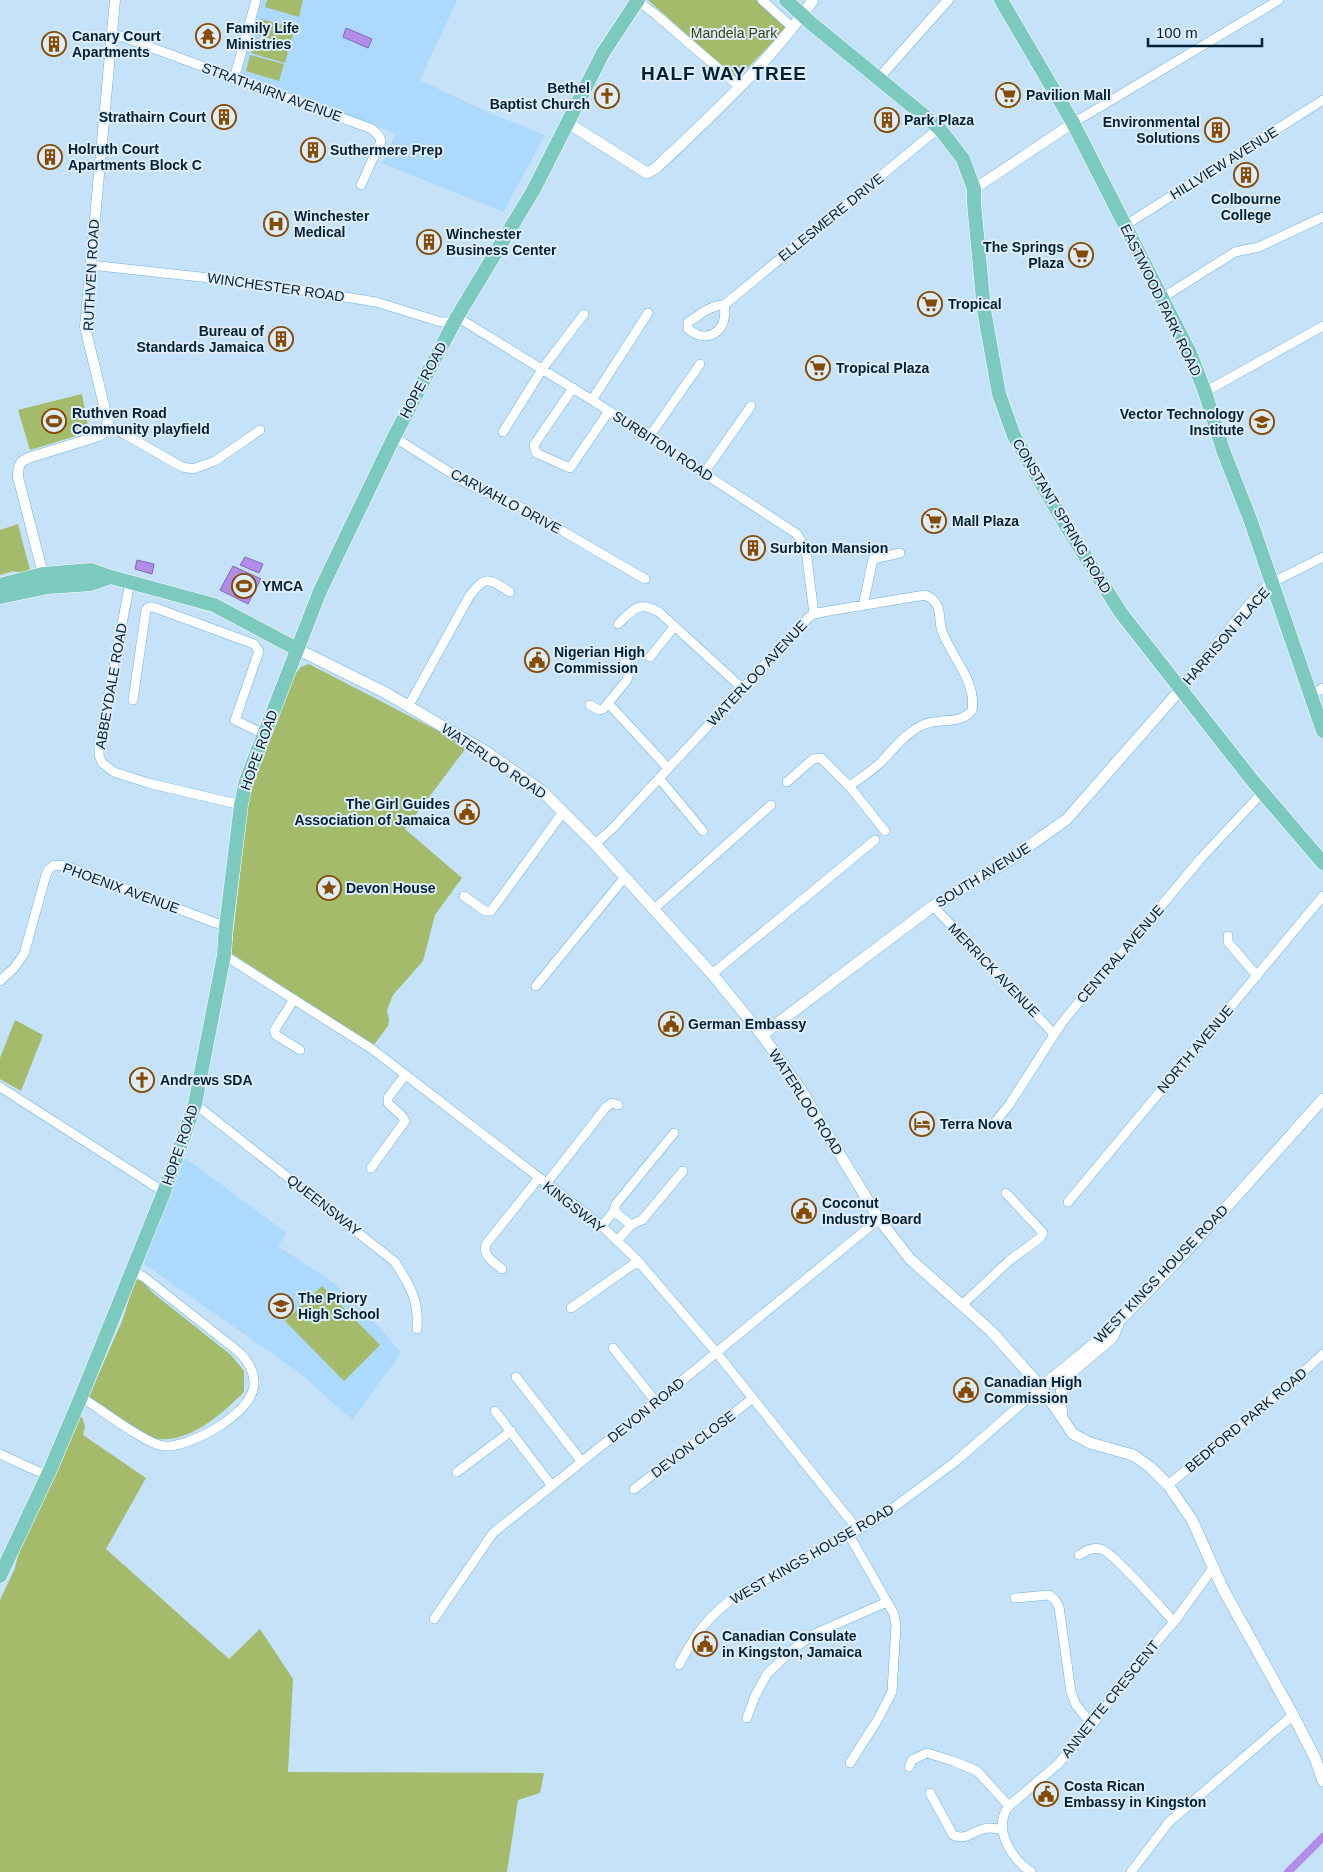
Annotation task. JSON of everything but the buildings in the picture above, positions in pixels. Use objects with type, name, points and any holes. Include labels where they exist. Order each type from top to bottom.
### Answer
[{"type":"main road","name":"HOPE ROAD","points":[[0,1576],[48,1476],[81,1397],[164,1192],[195,1104],[224,955],[241,805],[246,781],[320,591],[394,437],[457,317],[530,196],[603,53],[638,0]]},
{"type":"main road","name":"CONSTANT SPRING ROAD","points":[[786,0],[878,79],[939,128],[963,159],[974,189],[984,310],[999,394],[1014,436],[1064,524],[1121,613],[1262,793],[1317,850],[1323,863]]},
{"type":"main road","points":[[568,123],[647,173],[656,168],[740,87],[793,28],[813,0]]},
{"type":"main road","name":"EASTWOOD PARK ROAD","points":[[1001,0],[1073,123],[1190,353],[1205,392],[1223,450],[1250,519],[1323,731]]},
{"type":"main road","points":[[0,585],[43,574],[91,570],[110,578],[214,605],[297,648]]},
{"type":"main road","points":[[0,597],[48,587],[91,584],[110,578]]},
{"type":"main road","name":"HARRISON PLACE","points":[[1180,690],[1253,601],[1271,583]]},
{"type":"main road","name":"WATERLOO ROAD","points":[[297,648],[409,705],[485,752],[542,791],[596,844],[626,877],[712,974],[762,1035],[801,1090],[879,1219],[910,1259],[991,1331],[1040,1387],[1073,1434],[1081,1439],[1133,1455],[1150,1467],[1168,1485],[1192,1520],[1226,1594],[1315,1758],[1323,1781]]},
{"type":"main road","name":"SOUTH AVENUE","points":[[762,1035],[933,906],[1008,861],[1067,819],[1180,690]]},
{"type":"main road","name":"WEST KINGS HOUSE ROAD","points":[[1040,1387],[1094,1344],[1119,1321],[1209,1226],[1323,1099]]},
{"type":"main road","points":[[1062,1418],[1061,1393],[1065,1380],[1069,1374],[1112,1338],[1117,1331],[1119,1321]]},
{"type":"street","name":"RUTHVEN ROAD","points":[[107,426],[108,422],[85,327],[115,0]]},
{"type":"street","points":[[234,79],[256,0]]},
{"type":"street","points":[[638,0],[740,87]]},
{"type":"street","points":[[762,0],[793,28]]},
{"type":"street","points":[[878,79],[948,0]]},
{"type":"street","points":[[974,189],[1073,123],[1279,0]]},
{"type":"street","name":"STRATHAIRN AVENUE","points":[[112,33],[372,129],[376,132],[380,145],[360,185]]},
{"type":"street","name":"HILLVIEW AVENUE","points":[[1124,226],[1323,100]]},
{"type":"street","name":"ELLESMERE DRIVE","points":[[724,305],[939,128]]},
{"type":"street","points":[[1162,298],[1236,252],[1259,247],[1323,217]]},
{"type":"street","name":"WINCHESTER ROAD","points":[[90,265],[265,284],[367,300],[441,322],[450,322],[457,317]]},
{"type":"street","points":[[592,400],[648,313]]},
{"type":"street","points":[[503,432],[542,368],[584,314]]},
{"type":"street","name":"SURBITON ROAD","points":[[457,317],[542,368],[797,534],[806,550],[814,614]]},
{"type":"street","points":[[1205,392],[1323,326]]},
{"type":"street","points":[[649,437],[700,364]]},
{"type":"street","points":[[573,388],[534,445],[536,453],[570,468],[609,411]]},
{"type":"street","points":[[704,473],[751,406]]},
{"type":"street","points":[[43,574],[18,477],[19,465],[22,461],[98,436],[104,432],[107,426],[182,468],[194,469],[215,461],[260,430]]},
{"type":"street","name":"CARVAHLO DRIVE","points":[[394,437],[468,484],[523,508],[645,579]]},
{"type":"street","points":[[863,606],[873,559],[900,553]]},
{"type":"street","points":[[1271,583],[1323,557]]},
{"type":"street","points":[[409,705],[470,595],[479,584],[484,580],[491,580],[510,592]]},
{"type":"street","name":"ABBEYDALE ROAD","points":[[130,582],[99,744],[99,755],[102,763],[114,772],[148,783],[241,805]]},
{"type":"street","name":"WATERLOO AVENUE","points":[[596,844],[803,622],[814,614],[925,595],[930,597],[938,608],[941,628],[973,695],[972,710],[963,719],[930,722],[915,729],[907,734],[874,768],[849,786]]},
{"type":"street","points":[[132,700],[146,610],[149,607],[153,607],[254,644],[259,651],[235,720],[264,734]]},
{"type":"street","points":[[618,624],[634,609],[639,607],[649,607],[659,612],[742,688]]},
{"type":"street","points":[[650,657],[674,626]]},
{"type":"street","points":[[590,705],[599,710],[603,709],[627,680],[629,673],[625,659]]},
{"type":"street","points":[[1310,696],[1323,688]]},
{"type":"street","points":[[608,703],[668,768]]},
{"type":"street","points":[[787,782],[813,759],[819,758],[824,760],[849,786],[885,830]]},
{"type":"street","points":[[659,778],[704,831]]},
{"type":"street","name":"CENTRAL AVENUE","points":[[992,1126],[1010,1105],[1054,1034],[1073,1009],[1202,857],[1262,793]]},
{"type":"street","points":[[654,909],[771,805]]},
{"type":"street","points":[[464,896],[485,911],[491,911],[563,812]]},
{"type":"street","points":[[712,974],[875,840]]},
{"type":"street","name":"PHOENIX AVENUE","points":[[0,981],[14,968],[24,954],[46,875],[48,870],[54,866],[66,866],[226,926]]},
{"type":"street","points":[[536,986],[626,877]]},
{"type":"street","name":"NORTH AVENUE","points":[[1068,1202],[1323,896]]},
{"type":"street","name":"MERRICK AVENUE","points":[[933,906],[1054,1034]]},
{"type":"street","points":[[1228,936],[1228,942],[1257,976]]},
{"type":"street","name":"KINGSWAY","points":[[224,955],[372,1049],[542,1182],[602,1226],[638,1261],[716,1352],[858,1530]]},
{"type":"street","points":[[294,999],[274,1031],[276,1035],[300,1050]]},
{"type":"street","points":[[372,1168],[405,1121],[388,1103],[388,1098],[405,1075]]},
{"type":"street","points":[[0,1087],[164,1192]]},
{"type":"street","points":[[502,1269],[486,1255],[484,1249],[486,1244],[606,1107],[612,1103],[618,1104]]},
{"type":"street","name":"QUEENSWAY","points":[[195,1104],[395,1262],[412,1290],[417,1303],[417,1329]]},
{"type":"street","points":[[602,1226],[614,1211],[616,1204],[674,1133]]},
{"type":"street","points":[[617,1241],[631,1225],[642,1220],[683,1171]]},
{"type":"street","points":[[962,1305],[1010,1260],[1040,1238],[1043,1233],[1006,1193]]},
{"type":"street","points":[[614,1211],[631,1225]]},
{"type":"street","name":"DEVON ROAD","points":[[434,1619],[493,1533],[879,1219]]},
{"type":"street","points":[[571,1308],[638,1261]]},
{"type":"street","points":[[81,1397],[153,1443],[168,1446],[190,1441],[225,1422],[244,1406],[254,1388],[252,1371],[247,1360],[144,1277],[132,1271]]},
{"type":"street","points":[[613,1348],[656,1402]]},
{"type":"street","name":"BEDFORD PARK ROAD","points":[[1168,1485],[1283,1390],[1323,1354]]},
{"type":"street","points":[[516,1377],[582,1462]]},
{"type":"street","name":"WEST KINGS HOUSE ROAD","points":[[679,1665],[700,1628],[720,1607],[740,1593],[878,1519],[955,1462],[1040,1387]]},
{"type":"street","name":"DEVON CLOSE","points":[[634,1489],[752,1399]]},
{"type":"street","points":[[495,1411],[552,1486]]},
{"type":"street","points":[[457,1472],[511,1431]]},
{"type":"street","points":[[0,1454],[48,1476]]},
{"type":"street","points":[[849,1535],[894,1614],[896,1625],[892,1692],[874,1726],[850,1763]]},
{"type":"street","points":[[1079,1555],[1086,1550],[1094,1548],[1103,1550],[1123,1567],[1174,1622]]},
{"type":"street","name":"ANNETTE CRESCENT","points":[[1009,1806],[1058,1764],[1092,1726],[1138,1663],[1174,1622],[1213,1568]]},
{"type":"street","points":[[1015,1598],[1049,1595],[1060,1607],[1071,1692],[1076,1705],[1092,1726]]},
{"type":"street","points":[[748,1718],[755,1696],[767,1674],[791,1651],[814,1634],[887,1602]]},
{"type":"street","points":[[1131,1872],[1169,1822],[1293,1715]]},
{"type":"street","points":[[909,1767],[912,1760],[927,1753],[977,1771],[1009,1806],[1002,1818],[1002,1830],[1013,1854],[1031,1872]]},
{"type":"street","points":[[930,1793],[953,1835],[958,1838],[988,1828],[1002,1830]]},
{"type":"shaded area","points":[[261,0],[457,0],[420,80],[483,110],[545,135],[503,212],[382,163],[396,134],[241,74]]},
{"type":"shaded area","points":[[346,28],[372,39],[368,48],[343,37]]},
{"type":"shaded area","points":[[245,557],[263,564],[259,573],[240,565]]},
{"type":"shaded area","points":[[137,560],[154,564],[152,574],[135,569]]},
{"type":"shaded area","points":[[233,566],[261,579],[248,604],[220,590]]},
{"type":"shaded area","name":"The Priory High School","points":[[185,1158],[287,1233],[278,1246],[334,1283],[382,1330],[401,1353],[352,1420],[301,1374],[141,1262]]},
{"type":"green space","points":[[267,0],[303,0],[299,17],[265,7]]},
{"type":"green space","name":"Mandela Park","points":[[648,0],[757,0],[787,27],[737,79]]},
{"type":"green space","points":[[261,19],[295,28],[290,45],[257,35]]},
{"type":"green space","points":[[256,38],[289,47],[285,63],[251,53]]},
{"type":"green space","points":[[250,55],[284,64],[279,81],[246,71]]},
{"type":"green space","name":"Ruthven Road Community playfield","points":[[82,394],[89,432],[30,450],[18,410]]},
{"type":"green space","points":[[18,524],[30,570],[22,573],[13,571],[0,575],[0,530]]},
{"type":"green space","points":[[309,664],[450,737],[466,748],[405,829],[462,878],[435,915],[423,961],[393,995],[387,1010],[388,1026],[373,1046],[231,953],[249,792],[294,675],[301,667]]},
{"type":"green space","points":[[15,1020],[43,1035],[21,1091],[0,1079],[0,1058]]},
{"type":"green space","points":[[135,1279],[142,1281],[153,1293],[231,1355],[244,1371],[244,1392],[235,1401],[213,1420],[200,1428],[174,1438],[161,1439],[145,1435],[88,1398],[123,1319]]},
{"type":"green space","points":[[322,1286],[380,1345],[344,1381],[285,1321]]},
{"type":"green space","points":[[81,1415],[85,1426],[83,1435],[146,1478],[106,1549],[229,1659],[260,1629],[293,1679],[288,1772],[544,1773],[540,1793],[518,1800],[507,1872],[0,1872],[0,1600],[15,1568],[19,1551]]},
{"type":"waterway","points":[[1288,1872],[1323,1837]]},
{"type":"place","name":"Family Life Ministries","points":[[208,36]]},
{"type":"place","name":"Canary Court Apartments","points":[[54,44]]},
{"type":"place","name":"Pavilion Mall","points":[[1008,95]]},
{"type":"place","name":"Bethel Baptist Church","points":[[607,96]]},
{"type":"place","name":"Strathairn Court","points":[[224,117]]},
{"type":"place","name":"Park Plaza","points":[[887,120]]},
{"type":"place","name":"Environmental Solutions","points":[[1217,130]]},
{"type":"place","name":"Suthermere Prep","points":[[313,150]]},
{"type":"place","name":"Holruth Court Apartments Block C","points":[[50,157]]},
{"type":"place","name":"Colbourne College","points":[[1246,175]]},
{"type":"place","name":"Winchester Medical","points":[[276,224]]},
{"type":"place","name":"Winchester Business Center","points":[[429,242]]},
{"type":"place","name":"The Springs Plaza","points":[[1081,255]]},
{"type":"place","name":"Tropical","points":[[930,304]]},
{"type":"place","name":"Bureau of Standards Jamaica","points":[[281,339]]},
{"type":"place","name":"Tropical Plaza","points":[[818,368]]},
{"type":"place","name":"Ruthven Road Community playfield","points":[[54,421]]},
{"type":"place","name":"Vector Technology Institute","points":[[1262,422]]},
{"type":"place","name":"Mall Plaza","points":[[934,521]]},
{"type":"place","name":"Surbiton Mansion","points":[[753,548]]},
{"type":"place","name":"YMCA","points":[[244,586]]},
{"type":"place","name":"Nigerian High Commission","points":[[537,660]]},
{"type":"place","name":"The Girl Guides Association of Jamaica","points":[[467,812]]},
{"type":"place","name":"Devon House","points":[[329,888]]},
{"type":"place","name":"German Embassy","points":[[671,1024]]},
{"type":"place","name":"Andrews SDA","points":[[142,1080]]},
{"type":"place","name":"Terra Nova","points":[[922,1124]]},
{"type":"place","name":"Coconut Industry Board","points":[[804,1211]]},
{"type":"place","name":"The Priory High School","points":[[281,1306]]},
{"type":"place","name":"Canadian High Commission","points":[[966,1390]]},
{"type":"place","name":"Canadian Consulate in Kingston, Jamaica","points":[[705,1644]]},
{"type":"place","name":"Costa Rican Embassy in Kingston","points":[[1046,1794]]},
{"type":"district","name":"HALF WAY TREE","points":[[724,73]]}]
